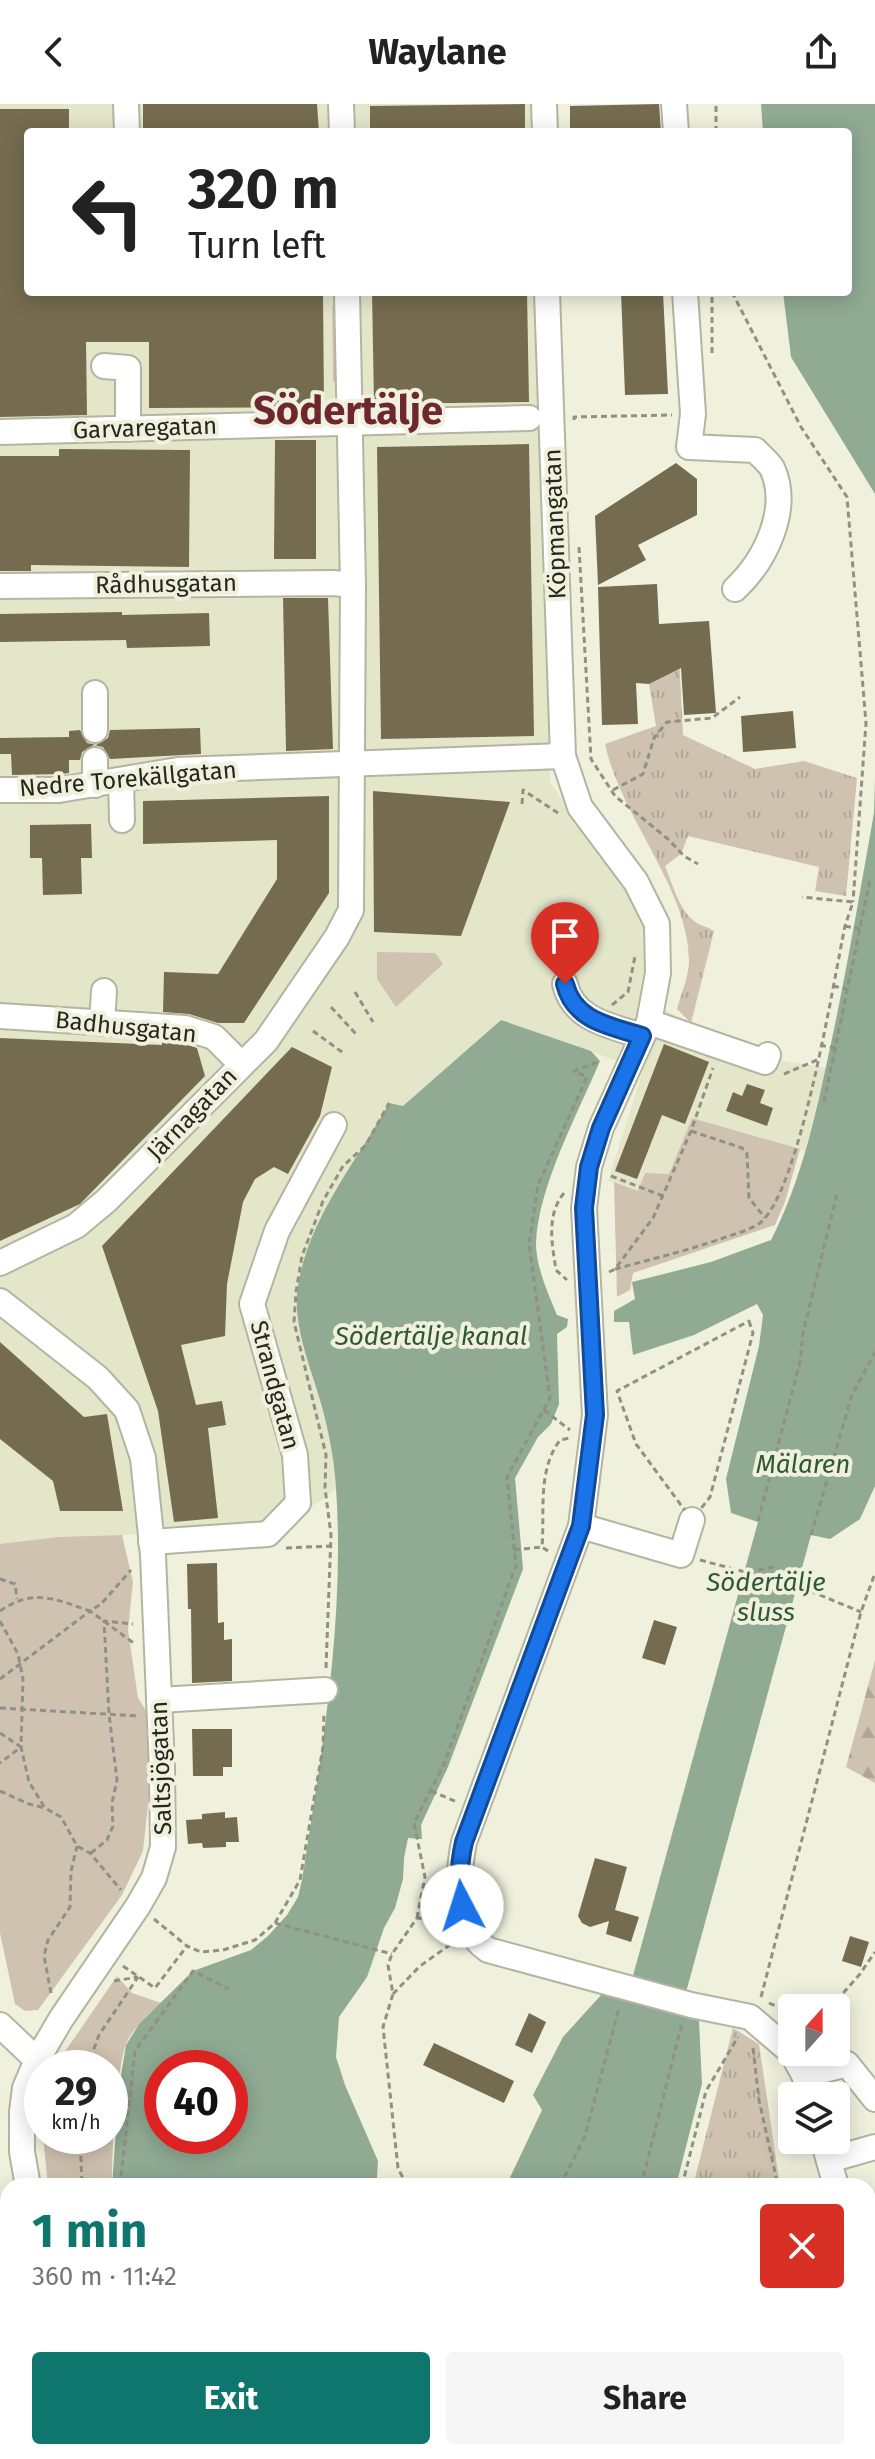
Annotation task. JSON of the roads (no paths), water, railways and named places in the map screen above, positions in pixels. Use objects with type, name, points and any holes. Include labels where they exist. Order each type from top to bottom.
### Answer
[{"type":"street","points":[[126,104],[127,128]]},
{"type":"street","points":[[341,104],[342,128]]},
{"type":"street","points":[[544,104],[545,128]]},
{"type":"street","points":[[674,104],[676,128]]},
{"type":"street","points":[[347,296],[351,422],[343,584],[352,764]]},
{"type":"street","name":"Köpmangatan","points":[[547,296],[563,756],[580,807],[636,882],[657,924],[658,973],[646,1029],[601,1128],[589,1167],[584,1208],[595,1415],[581,1526],[476,1810],[459,1866],[459,1889],[475,1941],[488,1950],[687,2011],[750,2017],[792,2053],[805,2082]]},
{"type":"street","points":[[685,296],[693,414],[689,447],[755,450],[771,467],[778,492],[772,534],[752,573],[735,589]]},
{"type":"street","points":[[104,366],[128,368],[128,429]]},
{"type":"street","name":"Garvaregatan","points":[[0,432],[529,418]]},
{"type":"street","name":"Rådhusgatan","points":[[0,586],[343,584]]},
{"type":"street","points":[[95,693],[95,730]]},
{"type":"street","name":"Nedre Torekällgatan","points":[[0,790],[59,790],[178,770],[563,756]]},
{"type":"street","points":[[95,760],[95,785]]},
{"type":"street","name":"Järnagatan","points":[[0,1263],[76,1226],[106,1201],[266,1041],[345,924],[351,910],[352,764]]},
{"type":"street","points":[[121,781],[122,820]]},
{"type":"street","points":[[565,984],[575,1008],[605,1024],[712,1040],[767,1059]]},
{"type":"street","points":[[102,1023],[104,991]]},
{"type":"street","name":"Badhusgatan","points":[[0,1016],[185,1028],[214,1037],[241,1064]]},
{"type":"street","name":"Strandgatan","points":[[152,1554],[268,1534],[298,1503],[295,1455],[252,1304],[277,1231],[334,1125]]},
{"type":"street","name":"Saltsjögatan","points":[[0,1301],[98,1378],[127,1410],[143,1458],[157,1625],[163,1847],[154,1878],[138,1906],[43,2050]]},
{"type":"street","points":[[581,1526],[681,1555],[692,1520]]},
{"type":"street","points":[[159,1708],[325,1690]]},
{"type":"street","points":[[0,2025],[26,2050]]},
{"type":"street","points":[[814,2082],[847,2064],[875,2099]]},
{"type":"street","name":"Saltsjögatan","points":[[24,2096],[22,2152],[27,2178]]},
{"type":"street","points":[[850,2149],[875,2147]]},
{"type":"street","points":[[827,2154],[834,2178]]},
{"type":"water","points":[[761,104],[875,104],[875,494],[791,357],[783,296],[852,296],[852,128],[763,128]]},
{"type":"water","points":[[875,779],[875,1486],[860,1519],[830,1539],[811,1535],[681,2015],[699,2021],[702,2084],[678,2178],[510,2178],[542,2110],[533,2095],[563,2037],[602,1994],[626,2001],[758,1522],[731,1513],[726,1479],[759,1346],[763,1315],[757,1304],[694,1335],[633,1355],[629,1322],[614,1322],[614,1311],[635,1299],[632,1282],[711,1262],[771,1240],[800,1170],[819,1097],[874,813]]},
{"type":"water","name":"Södertälje kanal","points":[[501,1020],[591,1051],[600,1061],[560,1150],[538,1221],[536,1243],[540,1271],[557,1315],[568,1319],[567,1327],[557,1334],[559,1404],[551,1424],[538,1437],[515,1478],[523,1569],[448,1767],[421,1825],[422,1839],[408,1838],[403,1879],[395,1908],[384,1928],[367,1977],[339,2017],[336,2057],[378,2161],[378,2178],[113,2178],[114,2154],[128,2154],[128,2050],[125,2050],[139,2024],[193,1971],[251,1950],[268,1936],[298,1897],[302,1880],[330,1685],[338,1537],[332,1456],[324,1414],[300,1331],[297,1301],[298,1286],[312,1237],[335,1191],[389,1103],[403,1106]]},
{"type":"district","name":"Södertälje","points":[[348,410]]},
{"type":"water label","name":"Mälaren","points":[[803,1464]]},
{"type":"water label","name":"Södertälje sluss","points":[[766,1597]]}]
